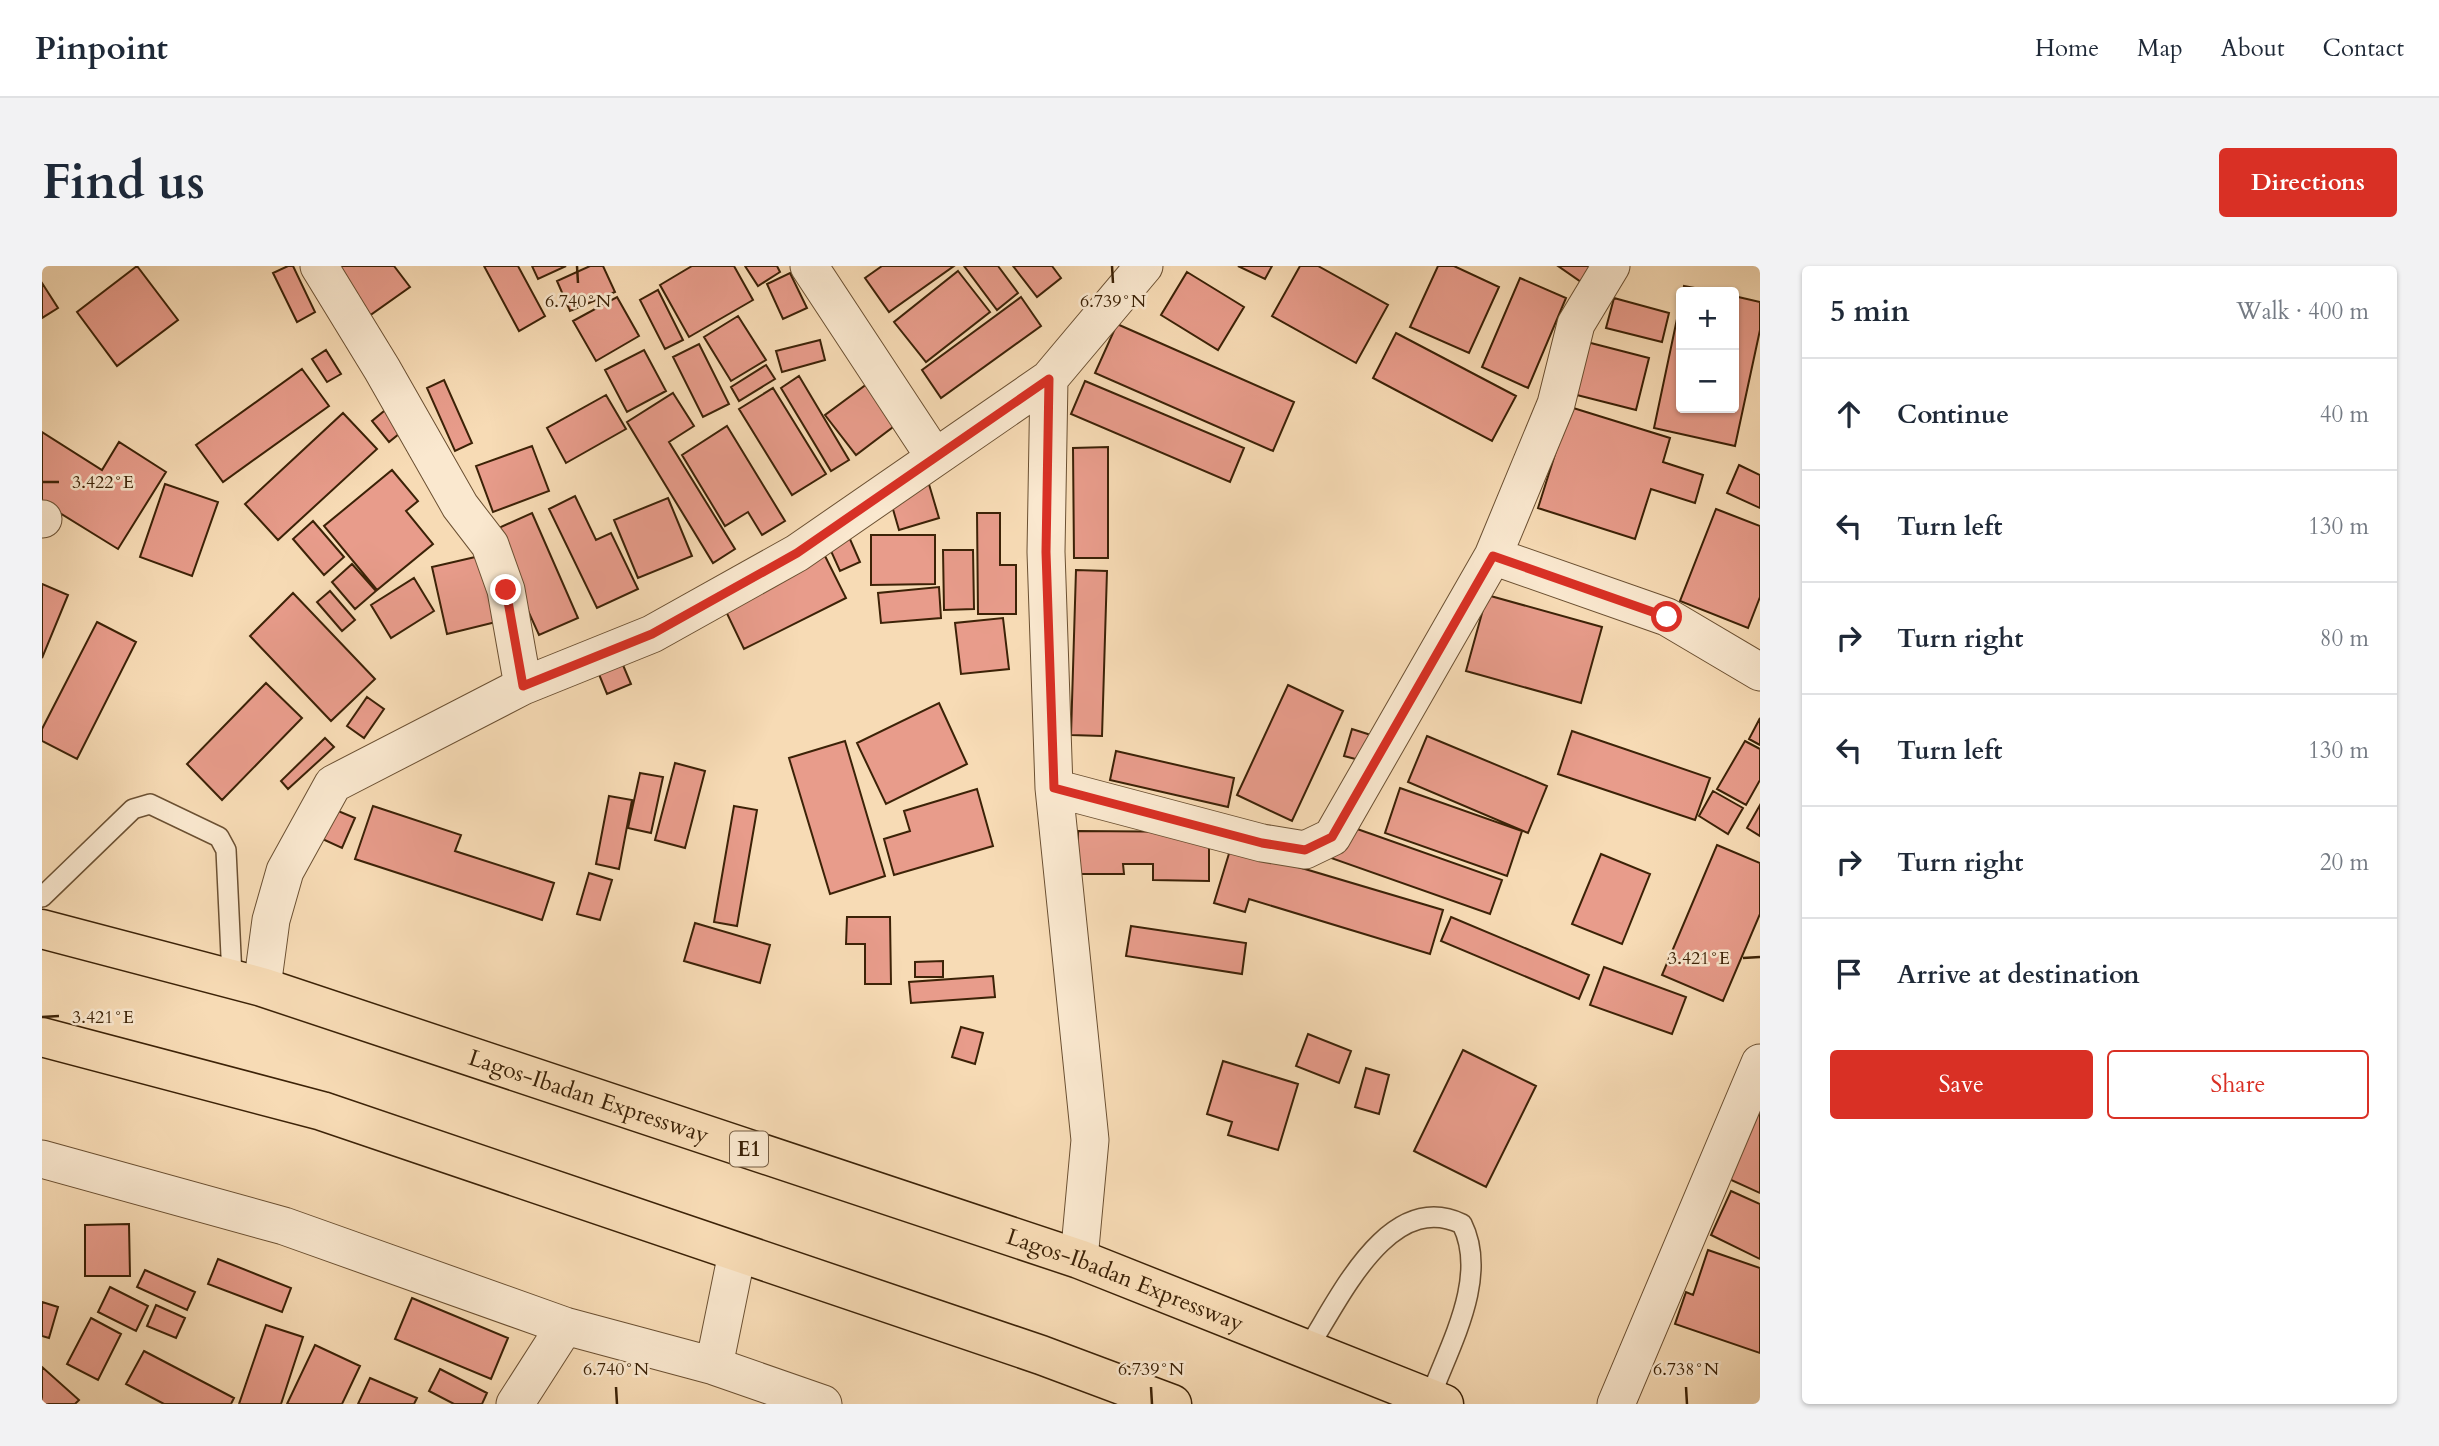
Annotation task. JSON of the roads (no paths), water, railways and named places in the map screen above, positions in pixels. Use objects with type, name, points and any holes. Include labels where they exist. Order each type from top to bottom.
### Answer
[{"type":"highway","name":"Lagos-Ibadan Expressway","points":[[42,929],[247,982],[1079,1259],[1437,1401]]},
{"type":"highway","points":[[42,1038],[322,1111],[1041,1355],[1172,1404]]},
{"type":"street","points":[[319,266],[382,369],[460,506],[490,545],[506,590],[523,686]]},
{"type":"street","points":[[808,266],[934,456]]},
{"type":"street","points":[[247,982],[271,920],[285,871],[333,785],[523,686],[652,634],[797,553],[1049,379],[1144,266]]},
{"type":"street","points":[[1054,788],[1262,843],[1305,850],[1332,837],[1493,556],[1556,404],[1576,324],[1611,266]]},
{"type":"street","points":[[1049,379],[1046,552],[1054,788],[1090,1140],[1079,1259]]},
{"type":"street","points":[[1493,556],[1667,617],[1760,672]]},
{"type":"street","points":[[1616,1404],[1760,1063]]},
{"type":"street","points":[[42,1159],[284,1226],[565,1326],[713,1366],[823,1404]]},
{"type":"street","points":[[713,1366],[737,1253]]},
{"type":"street","points":[[515,1404],[565,1326]]},
{"type":"lane","points":[[42,897],[128,814],[150,804],[219,837],[226,850],[247,982]]},
{"type":"lane","points":[[1308,1348],[1372,1249],[1404,1223],[1426,1215],[1445,1216],[1462,1223],[1471,1244],[1471,1257],[1467,1298],[1437,1401]]}]
